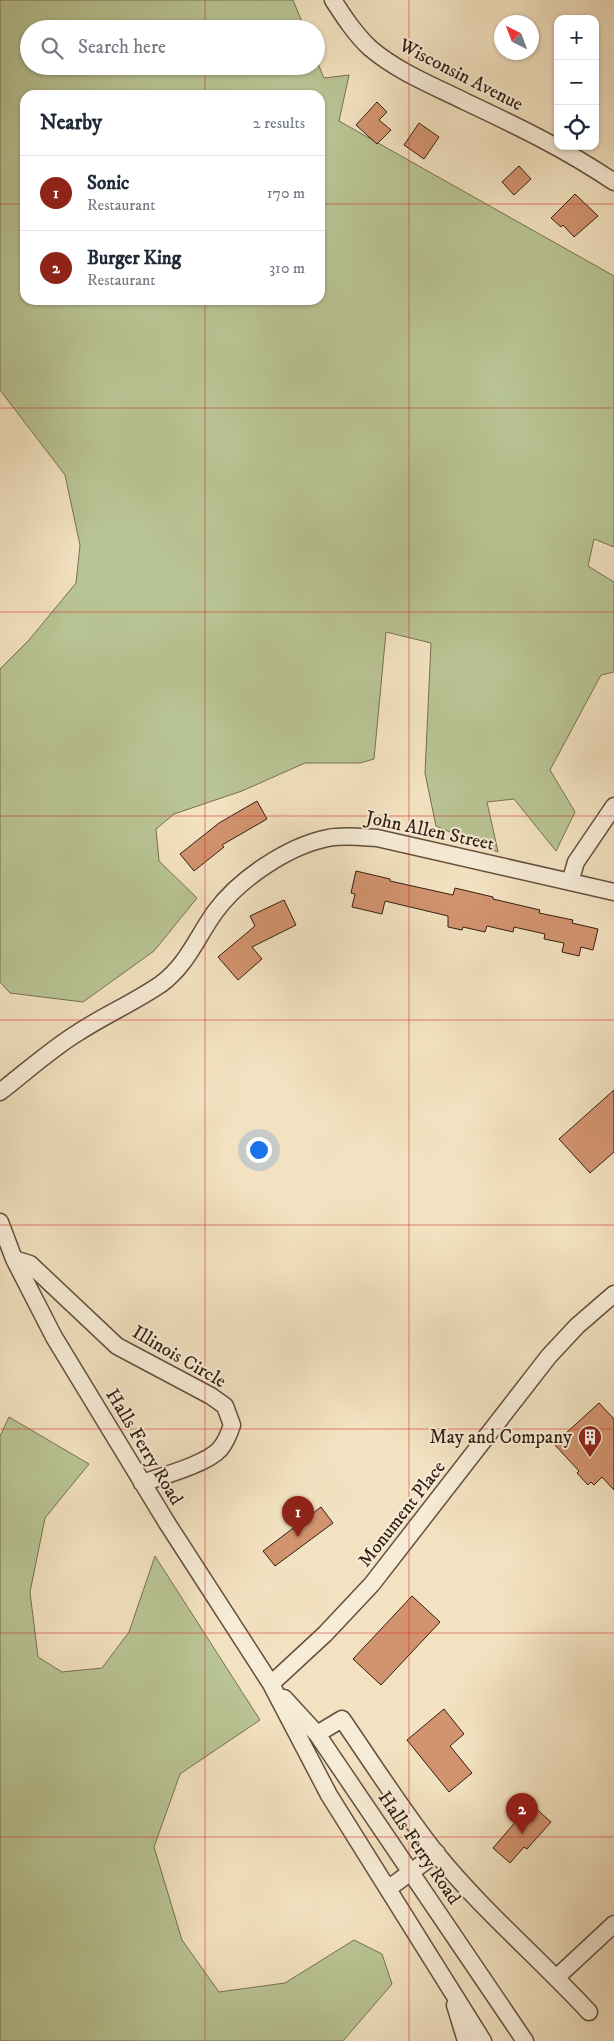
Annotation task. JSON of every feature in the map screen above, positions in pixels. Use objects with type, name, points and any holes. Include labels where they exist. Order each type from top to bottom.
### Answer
[{"type":"street","name":"Wisconsin Avenue","points":[[333,0],[355,32],[390,63],[530,133],[614,182]]},
{"type":"street","points":[[570,882],[576,862],[614,806]]},
{"type":"street","name":"John Allen Street","points":[[0,1092],[77,1033],[161,984],[183,964],[215,912],[233,892],[252,875],[281,856],[302,846],[328,838],[354,836],[377,838],[614,892]]},
{"type":"street","name":"Halls Ferry Road","points":[[0,1222],[14,1259],[54,1337],[212,1595],[271,1684],[329,1795],[389,1888],[483,2041]]},
{"type":"street","name":"Illinois Circle","points":[[14,1259],[30,1264],[117,1346],[211,1396],[225,1406],[232,1425],[228,1436],[219,1450],[197,1463],[142,1483]]},
{"type":"street","name":"Monument Place","points":[[271,1684],[325,1634],[372,1584],[549,1356],[577,1326],[614,1294]]},
{"type":"street","name":"Halls Ferry Road","points":[[271,1684],[317,1734],[525,2041]]},
{"type":"street","points":[[317,1734],[342,1719],[406,1812],[437,1853],[469,1890],[557,1977],[589,2012]]},
{"type":"street","points":[[389,1888],[437,1853]]},
{"type":"street","points":[[557,1977],[614,1924]]},
{"type":"street","points":[[450,1988],[466,2041]]},
{"type":"green space","points":[[0,0],[293,0],[301,20],[20,20],[20,75],[323,75],[324,78],[349,75],[339,121],[614,276],[614,547],[594,539],[588,566],[614,582],[614,672],[601,675],[550,770],[575,812],[556,851],[514,799],[487,802],[498,852],[436,826],[425,773],[431,643],[386,632],[374,759],[360,763],[305,763],[242,791],[174,814],[156,829],[159,861],[197,898],[154,951],[83,1002],[10,993],[0,982],[0,669],[29,640],[76,583],[80,545],[65,475],[0,390]]},
{"type":"green space","points":[[9,1417],[89,1464],[45,1518],[30,1592],[38,1657],[62,1672],[102,1668],[129,1632],[155,1556],[260,1720],[180,1774],[154,1847],[182,1940],[219,1992],[285,1983],[354,1940],[382,1954],[392,1984],[343,2041],[0,2041],[0,1436]]},
{"type":"building","points":[[377,102],[387,112],[379,120],[391,130],[377,144],[356,125]]},
{"type":"building","points":[[419,123],[439,137],[424,159],[404,145]]},
{"type":"building","points":[[519,166],[531,179],[514,195],[502,182]]},
{"type":"building","points":[[575,194],[598,216],[574,237],[563,225],[561,227],[551,218]]},
{"type":"building","points":[[257,801],[267,819],[222,845],[224,847],[194,871],[180,854],[219,823]]},
{"type":"building","points":[[356,871],[390,879],[390,881],[453,895],[455,888],[540,910],[539,913],[573,920],[572,923],[598,929],[593,950],[581,947],[579,956],[562,952],[564,943],[544,939],[545,934],[514,927],[513,932],[487,926],[485,932],[463,927],[462,930],[448,927],[448,916],[385,901],[382,914],[352,907],[355,894],[351,893]]},
{"type":"building","points":[[284,900],[296,925],[252,947],[262,959],[238,980],[218,957],[255,926],[250,916]]},
{"type":"building","points":[[614,1090],[614,1152],[590,1173],[559,1139]]},
{"type":"building","name":"May and Company","points":[[599,1403],[614,1419],[614,1490],[602,1477],[594,1485],[591,1482],[588,1485],[577,1473],[579,1471],[554,1444]]},
{"type":"building","points":[[321,1507],[333,1523],[275,1566],[263,1551]]},
{"type":"building","points":[[412,1596],[440,1622],[381,1685],[353,1659]]},
{"type":"building","points":[[444,1709],[464,1734],[450,1746],[472,1773],[449,1792],[407,1740]]},
{"type":"building","points":[[531,1804],[551,1822],[527,1849],[524,1847],[510,1863],[493,1848]]},
{"type":"place","name":"May and Company","points":[[590,1458]]},
{"type":"place","name":"Sonic","points":[[298,1537]]},
{"type":"place","name":"Burger King","points":[[522,1834]]}]
